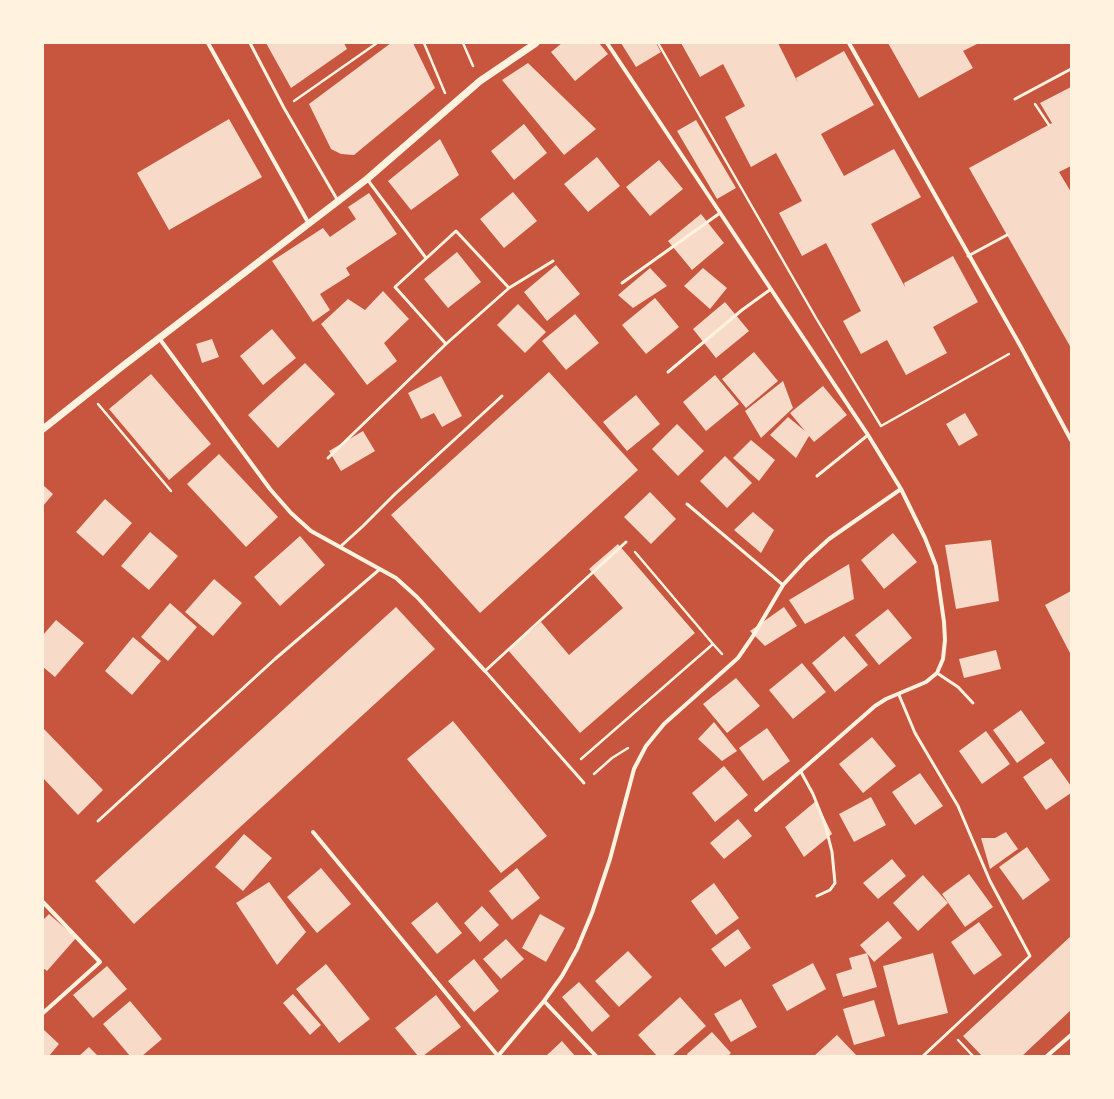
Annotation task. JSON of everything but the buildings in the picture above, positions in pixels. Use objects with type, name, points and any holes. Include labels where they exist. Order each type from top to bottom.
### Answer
[{"type":"street","points":[[208,43],[309,224]]},
{"type":"street","points":[[43,429],[367,179],[450,106],[480,82],[536,43]]},
{"type":"street","points":[[607,43],[868,435],[901,489],[925,538],[936,566],[945,640],[943,659],[937,672],[926,682],[899,695],[886,699],[875,706],[756,810]]},
{"type":"street","points":[[849,43],[1071,440]]},
{"type":"street","points":[[159,338],[274,494],[291,513],[311,531],[396,578],[417,597],[485,671]]},
{"type":"street","points":[[313,832],[498,1056],[562,976],[577,949],[592,913],[610,860],[634,769],[646,746],[664,724],[738,658],[753,636],[783,585],[806,560],[830,539],[901,489]]},
{"type":"street","points":[[43,902],[100,962],[43,1013]]},
{"type":"street","points":[[544,1000],[596,1056]]},
{"type":"street","points":[[1047,1056],[1071,1035]]},
{"type":"lane","points":[[250,43],[284,108],[338,201]]},
{"type":"lane","points":[[1015,99],[1071,69]]},
{"type":"lane","points":[[367,179],[426,258]]},
{"type":"lane","points":[[622,283],[720,213]]},
{"type":"lane","points":[[446,344],[395,287],[456,231],[509,288]]},
{"type":"lane","points":[[968,256],[1007,235]]},
{"type":"lane","points":[[328,458],[446,344],[509,288],[553,261]]},
{"type":"lane","points":[[668,372],[742,310],[771,289]]},
{"type":"lane","points":[[340,547],[502,396]]},
{"type":"lane","points":[[817,476],[868,435]]},
{"type":"lane","points":[[687,504],[783,585]]},
{"type":"lane","points":[[584,783],[485,671],[626,542]]},
{"type":"lane","points":[[98,822],[275,659],[380,569]]},
{"type":"lane","points":[[937,672],[958,688],[973,703]]},
{"type":"lane","points":[[899,695],[915,733],[958,806],[990,881],[1030,956],[923,1056]]},
{"type":"lane","points":[[801,772],[813,794],[825,824],[832,852],[835,883],[830,890],[816,896]]},
{"type":"path","points":[[284,108],[377,43]]},
{"type":"path","points":[[424,43],[450,106]]},
{"type":"path","points":[[463,43],[480,82]]},
{"type":"path","points":[[658,43],[816,318],[882,426]]},
{"type":"path","points":[[1028,92],[1049,125]]},
{"type":"path","points":[[868,435],[998,360]]},
{"type":"path","points":[[88,393],[171,491]]},
{"type":"path","points":[[588,753],[713,644],[626,542]]},
{"type":"path","points":[[584,783],[612,758],[632,746]]},
{"type":"path","points":[[950,1031],[973,1056]]}]
